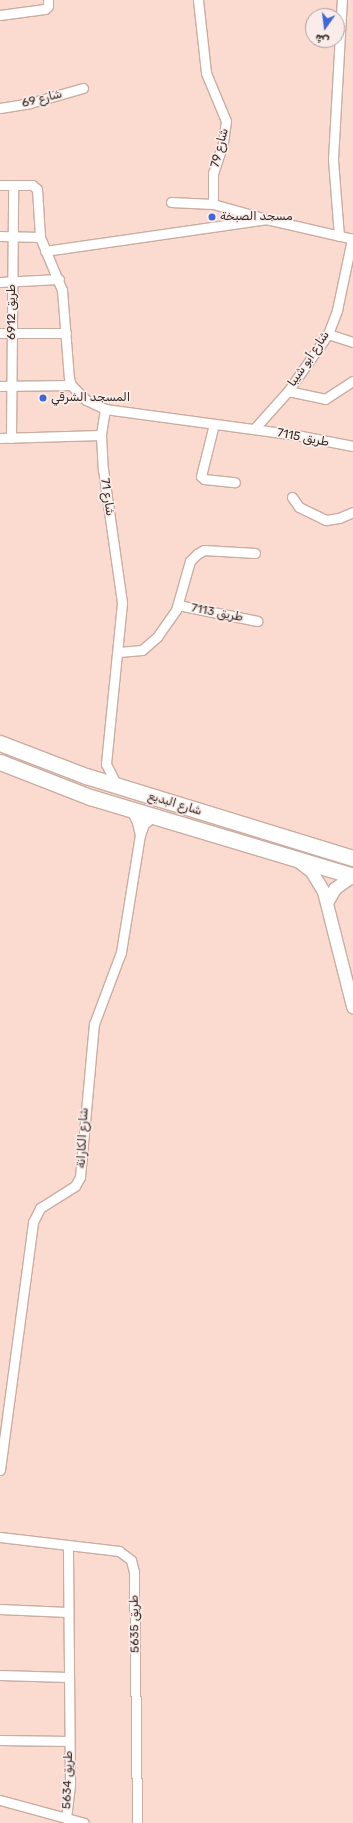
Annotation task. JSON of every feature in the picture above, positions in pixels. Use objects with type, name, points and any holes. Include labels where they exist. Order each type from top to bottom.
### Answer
[{"type":"main road","name":"شارع البديع","points":[[0,743],[86,776],[353,858]]},
{"type":"main road","name":"شارع البديع","points":[[0,762],[48,782],[131,810],[353,876]]},
{"type":"street","points":[[0,15],[45,9],[48,6],[48,0]]},
{"type":"street","name":"شارع 79","points":[[198,0],[206,72],[226,121],[223,143],[213,173],[213,204]]},
{"type":"street","points":[[339,236],[333,159],[342,0]]},
{"type":"street","name":"شارع 69","points":[[0,108],[36,102],[83,88]]},
{"type":"street","points":[[0,185],[32,185],[37,189],[40,237],[45,251],[59,279],[62,290],[72,385],[86,400],[105,409],[254,429]]},
{"type":"street","name":"طريق 6912","points":[[11,438],[13,185]]},
{"type":"street","points":[[171,202],[213,204],[266,219],[352,239]]},
{"type":"street","points":[[45,251],[266,219]]},
{"type":"street","points":[[0,236],[40,237]]},
{"type":"street","name":"شارع أبو شيبا","points":[[254,429],[288,390],[328,334],[337,310],[350,258],[352,239]]},
{"type":"street","points":[[0,282],[59,279]]},
{"type":"street","points":[[0,333],[66,333]]},
{"type":"street","points":[[328,334],[353,342]]},
{"type":"street","points":[[288,390],[325,398],[353,381]]},
{"type":"street","points":[[0,386],[72,385]]},
{"type":"street","name":"شارع 71","points":[[105,409],[101,435],[103,469],[119,572],[122,603],[119,652],[106,764]]},
{"type":"street","points":[[214,424],[200,476],[204,479],[235,482]]},
{"type":"street","name":"طريق 7115","points":[[254,429],[353,446]]},
{"type":"street","points":[[0,438],[101,435]]},
{"type":"street","points":[[292,497],[299,507],[321,518],[339,518],[353,512]]},
{"type":"street","name":"طريق 7113","points":[[119,652],[142,650],[149,646],[178,606],[190,561],[197,554],[204,550],[255,553]]},
{"type":"street","name":"طريق 7113","points":[[178,606],[257,621]]},
{"type":"street","points":[[86,776],[101,770],[106,764],[118,786]]},
{"type":"street","name":"شارع الكارانة","points":[[131,810],[138,822],[140,835]]},
{"type":"street","name":"شارع الكارانة","points":[[0,1470],[33,1222],[40,1208],[75,1186],[80,1177],[94,1024],[121,952],[140,835],[144,824],[154,816]]},
{"type":"street","points":[[294,858],[319,881],[327,903],[353,1007]]},
{"type":"street","points":[[327,903],[335,889],[353,876]]},
{"type":"street","name":"طريق 5635","points":[[0,1537],[120,1551],[126,1555],[134,1565],[137,1823]]},
{"type":"street","name":"طريق 5634","points":[[66,1818],[70,1784],[67,1612],[68,1545]]},
{"type":"street","points":[[0,1609],[67,1612]]},
{"type":"street","points":[[0,1676],[68,1677]]},
{"type":"street","name":"طريق 5634","points":[[0,1740],[69,1741]]},
{"type":"street","points":[[0,1803],[0,1800],[84,1823]]},
{"type":"place","name":"مسجد الصبخة","points":[[212,217]]},
{"type":"place","name":"المسجد الشرقي","points":[[43,398]]}]
